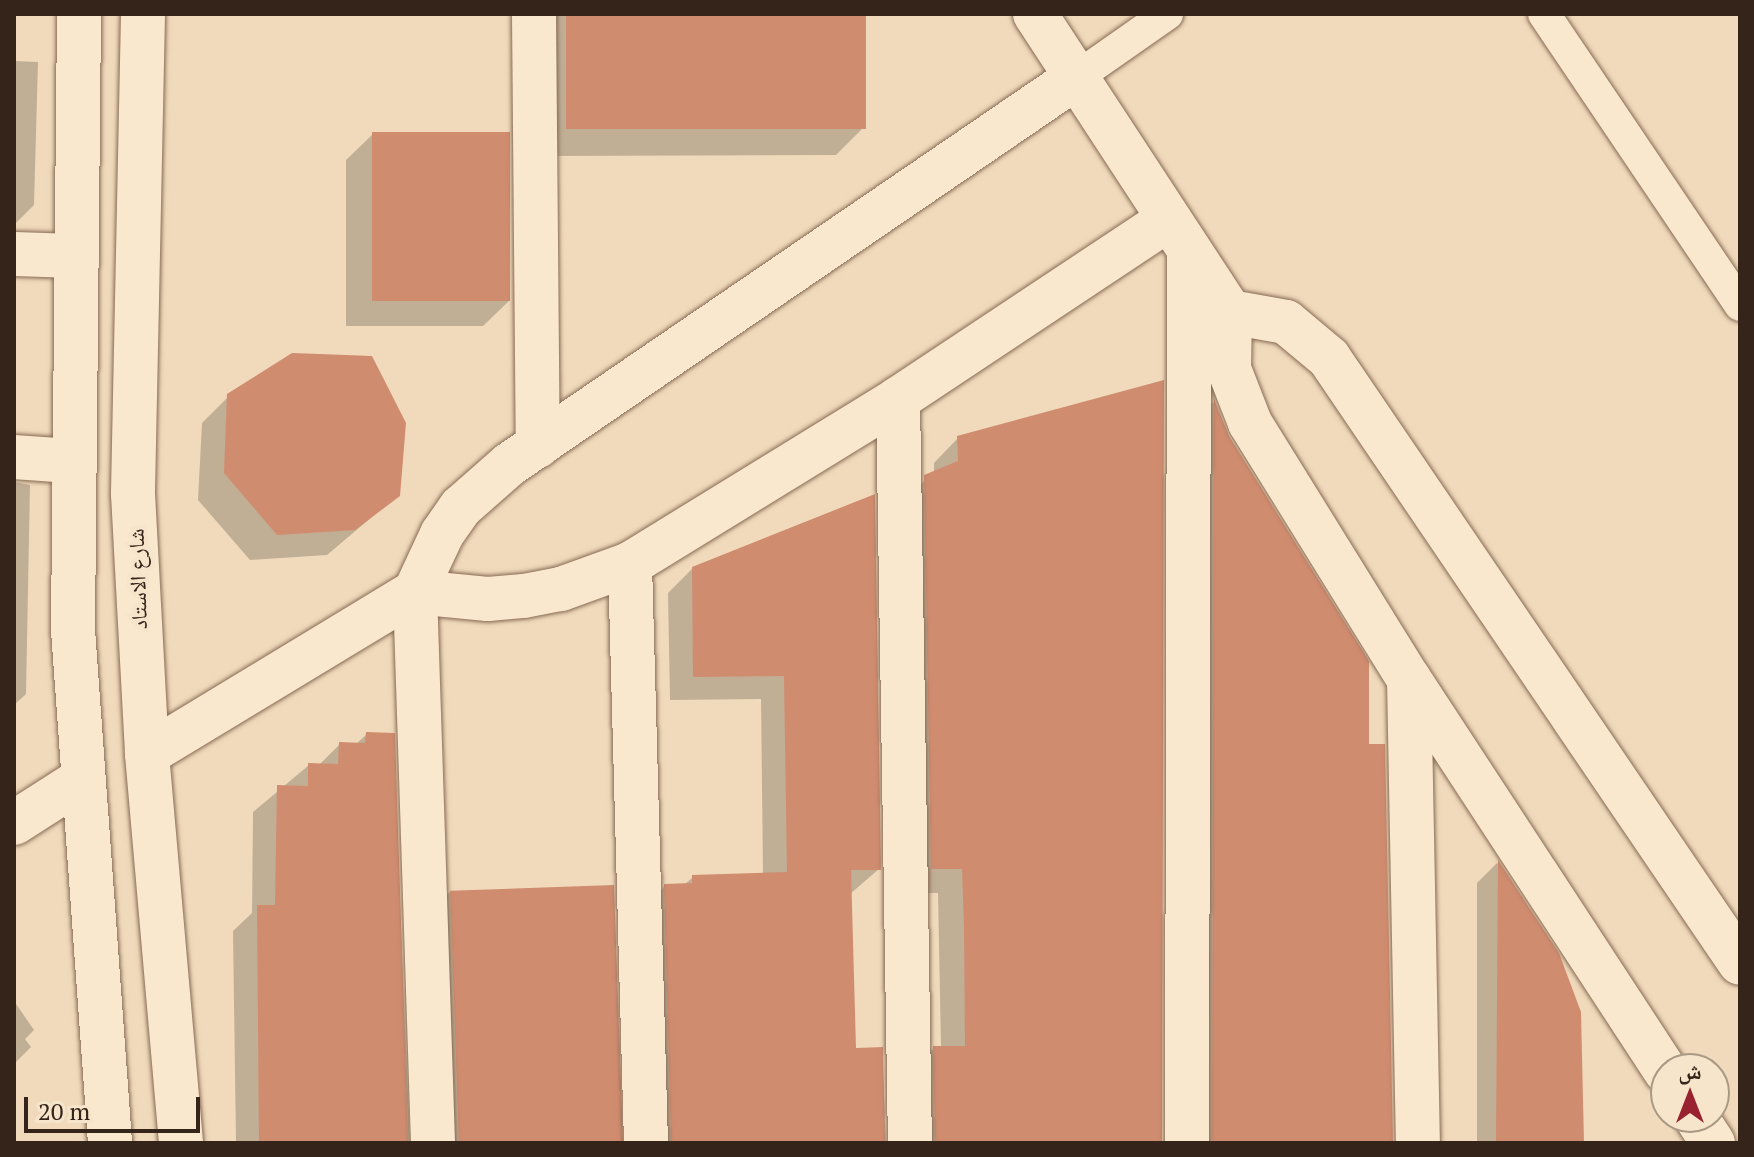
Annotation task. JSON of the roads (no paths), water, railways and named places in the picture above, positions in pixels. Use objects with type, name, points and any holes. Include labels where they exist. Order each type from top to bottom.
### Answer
[{"type":"street","points":[[79,14],[71,461],[81,780],[110,1143]]},
{"type":"street","name":"شارع الاستاد","points":[[143,14],[133,494],[147,754],[181,1143]]},
{"type":"street","points":[[534,14],[538,446]]},
{"type":"street","points":[[1035,14],[1230,312],[1227,341],[1237,397],[1409,679],[1654,1053]]},
{"type":"street","points":[[433,1143],[415,592],[442,534],[461,507],[538,446],[1077,77]]},
{"type":"street","points":[[147,754],[415,592],[488,599],[524,596],[561,589],[630,564],[898,399],[1179,234]]},
{"type":"street","points":[[1179,234],[1187,1143]]},
{"type":"street","points":[[14,254],[75,256]]},
{"type":"street","points":[[1230,312],[1286,322],[1329,358],[1740,963]]},
{"type":"street","points":[[898,399],[910,1143]]},
{"type":"street","points":[[14,457],[71,461]]},
{"type":"street","points":[[630,564],[646,1143]]},
{"type":"street","points":[[1409,679],[1418,1143]]},
{"type":"street","points":[[14,823],[81,780]]},
{"type":"lane","points":[[1077,77],[1167,14]]},
{"type":"lane","points":[[1544,14],[1740,305]]}]
